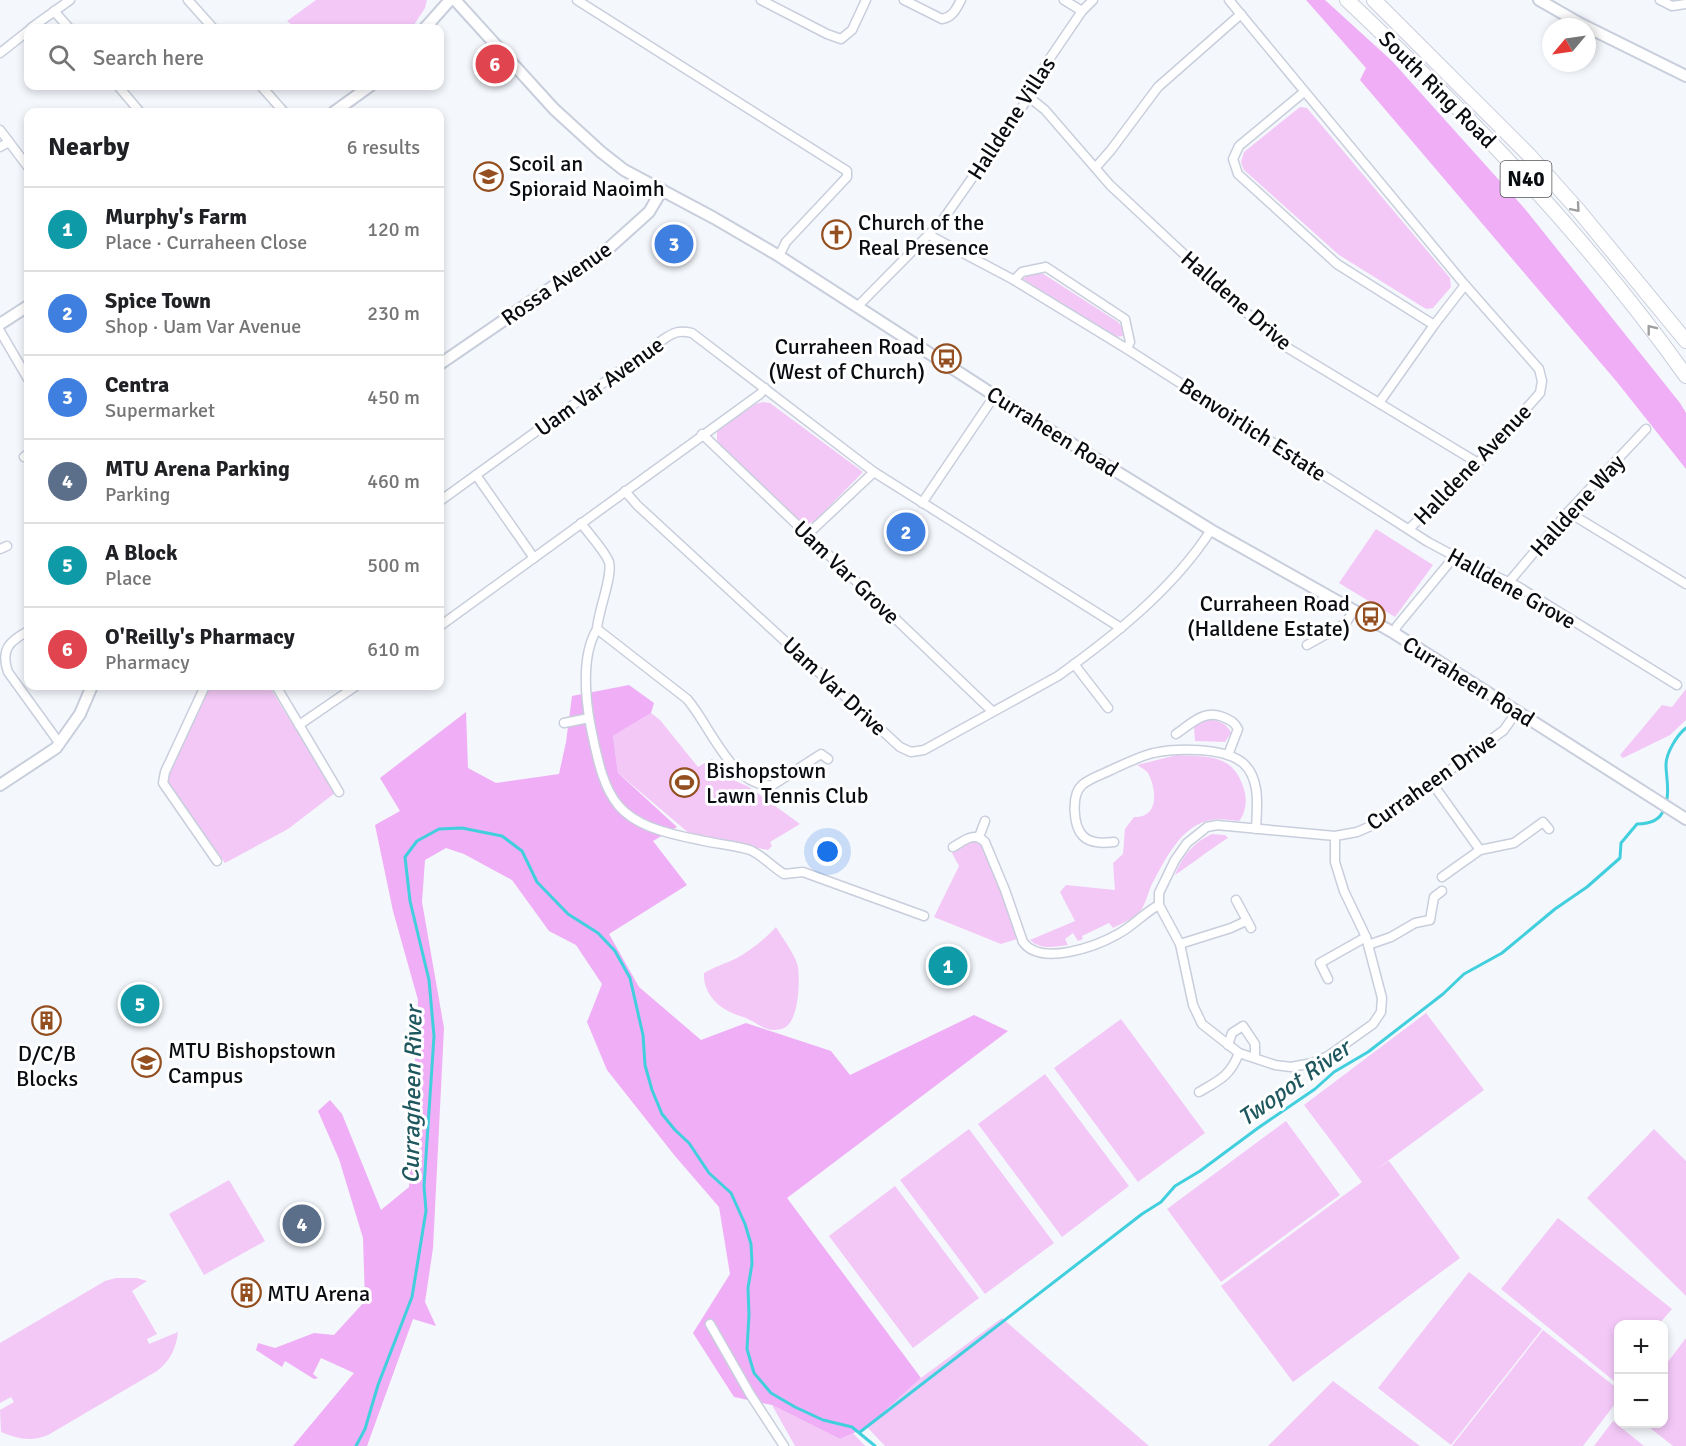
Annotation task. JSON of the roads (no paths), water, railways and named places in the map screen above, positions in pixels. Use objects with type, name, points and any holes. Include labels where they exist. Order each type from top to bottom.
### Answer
[{"type":"highway","name":"South Ring Road","points":[[1347,0],[1455,104],[1515,168],[1608,275],[1686,376]]},
{"type":"highway","name":"South Ring Road","points":[[1374,0],[1529,155],[1686,341]]},
{"type":"street","points":[[38,24],[70,0]]},
{"type":"street","points":[[188,0],[209,24]]},
{"type":"street","points":[[429,24],[453,0]]},
{"type":"street","name":"Curraheen Road","points":[[453,0],[554,109],[614,162],[778,256],[1211,530],[1394,633],[1686,819]]},
{"type":"street","points":[[577,0],[848,171],[847,177],[786,242],[778,256]]},
{"type":"street","points":[[761,0],[841,39],[852,30],[866,0]]},
{"type":"street","points":[[904,0],[942,19],[954,14],[962,0]]},
{"type":"street","points":[[1064,0],[1082,11]]},
{"type":"street","name":"Halldene Villas","points":[[857,307],[942,221],[1029,97],[1046,64],[1082,11],[1093,0]]},
{"type":"street","name":"Halldene Avenue","points":[[1229,0],[1465,285],[1539,369],[1542,381],[1540,393],[1478,463],[1410,528]]},
{"type":"street","points":[[1539,0],[1581,24],[1686,76]]},
{"type":"street","points":[[1660,0],[1672,6],[1686,4]]},
{"type":"street","points":[[54,11],[65,24]]},
{"type":"street","points":[[1096,167],[1158,87],[1241,14]]},
{"type":"street","points":[[0,52],[24,34]]},
{"type":"street","points":[[121,90],[136,108]]},
{"type":"street","points":[[265,90],[280,108]]},
{"type":"street","points":[[340,108],[364,90]]},
{"type":"street","points":[[1304,92],[1239,146],[1233,159],[1238,174],[1337,264],[1434,326]]},
{"type":"street","name":"Halldene Drive","points":[[1029,97],[1045,110],[1110,185],[1278,342],[1478,463]]},
{"type":"street","points":[[0,130],[24,162]]},
{"type":"street","points":[[0,147],[9,142]]},
{"type":"street","name":"Rossa Avenue","points":[[444,361],[609,248],[650,212],[662,190]]},
{"type":"street","name":"Benvoirlich Estate","points":[[929,235],[1014,280],[1378,509]]},
{"type":"street","points":[[1014,280],[1022,272],[1046,267],[1125,319],[1130,342],[1127,349]]},
{"type":"street","points":[[1379,403],[1465,285]]},
{"type":"street","points":[[0,324],[24,309]]},
{"type":"street","points":[[0,331],[24,372]]},
{"type":"street","name":"Uam Var Avenue","points":[[444,498],[673,333],[683,331],[692,333],[874,472],[1121,627]]},
{"type":"street","points":[[444,623],[765,388]]},
{"type":"street","points":[[922,503],[995,395]]},
{"type":"street","name":"Halldene Way","points":[[1509,582],[1568,512],[1646,429]]},
{"type":"street","name":"Uam Var Grove","points":[[702,435],[992,711]]},
{"type":"street","points":[[808,534],[874,472]]},
{"type":"street","points":[[476,475],[534,558]]},
{"type":"street","name":"Uam Var Drive","points":[[625,491],[637,505],[900,747],[911,752],[924,750],[1058,676],[1150,604],[1211,530]]},
{"type":"street","name":"Halldene Grove","points":[[1378,509],[1454,556],[1509,582],[1677,686]]},
{"type":"street","points":[[1568,512],[1686,585]]},
{"type":"street","points":[[580,523],[609,561],[610,571],[598,615],[597,629],[591,639],[586,676],[589,718],[597,758],[610,796],[622,811],[645,826],[675,836],[752,850],[784,874],[803,872],[924,916]]},
{"type":"street","points":[[1394,633],[1397,626],[1454,556]]},
{"type":"street","points":[[1307,645],[1346,623],[1353,611]]},
{"type":"street","points":[[597,629],[687,699],[696,709],[735,770],[745,777],[766,786],[773,785],[822,754],[828,759]]},
{"type":"street","points":[[24,633],[3,647],[4,660],[8,672],[60,744]]},
{"type":"street","points":[[1074,664],[1108,708]]},
{"type":"street","points":[[0,678],[8,672]]},
{"type":"street","points":[[0,785],[50,754],[60,744],[80,714],[90,690]]},
{"type":"street","points":[[203,690],[165,772],[163,783],[217,861]]},
{"type":"street","points":[[278,690],[339,792]]},
{"type":"street","points":[[299,725],[350,690]]},
{"type":"street","name":"Curraheen Drive","points":[[1335,836],[1335,862],[1344,891],[1367,941],[1382,998],[1381,1012],[1373,1024],[1328,1056],[1312,1064],[1275,1065],[1239,1053],[1202,1024],[1193,1005],[1179,944],[1160,905],[1159,893],[1175,860],[1187,843],[1207,827],[1216,825],[1335,836],[1357,832],[1380,822],[1504,730],[1517,711]]},
{"type":"street","points":[[1176,734],[1205,715],[1224,717],[1238,729],[1228,755]]},
{"type":"street","points":[[564,723],[589,718]]},
{"type":"street","points":[[1114,842],[1097,842],[1081,834],[1074,804],[1078,789],[1083,784],[1138,758],[1154,753],[1175,751],[1208,751],[1228,755],[1244,764],[1253,778],[1257,795],[1256,829]]},
{"type":"street","points":[[1432,783],[1480,850]]},
{"type":"street","points":[[979,837],[985,821]]},
{"type":"street","points":[[1442,877],[1480,850],[1514,843],[1542,822],[1548,829]]},
{"type":"street","points":[[953,847],[969,837],[979,837],[985,842],[996,864],[1023,942],[1035,951],[1059,953],[1096,945],[1119,934],[1160,905]]},
{"type":"street","points":[[1328,979],[1320,963],[1367,941],[1391,936],[1415,923],[1430,920],[1434,897],[1442,891]]},
{"type":"street","points":[[1179,944],[1249,924],[1236,900]]},
{"type":"street","points":[[1228,1045],[1232,1033],[1243,1026],[1255,1044],[1255,1057]]},
{"type":"street","points":[[1199,1092],[1226,1077],[1239,1053]]},
{"type":"street","points":[[710,1324],[750,1394],[784,1446]]},
{"type":"waterway","name":"Twopot River","points":[[1666,803],[1668,789],[1666,760],[1679,735],[1686,728]]},
{"type":"waterway","name":"Twopot River","points":[[860,1432],[1142,1214],[1161,1202],[1175,1186],[1200,1171],[1315,1089],[1334,1072],[1368,1052],[1443,994],[1464,974],[1502,953],[1555,909],[1587,887],[1620,858],[1621,843],[1637,824],[1654,821],[1664,809]]},
{"type":"waterway","name":"Curragheen River","points":[[356,1446],[365,1429],[378,1385],[412,1297],[426,1211],[424,1186],[434,1036],[429,980],[410,901],[405,857],[417,841],[439,829],[462,828],[502,836],[522,851],[537,882],[568,914],[598,933],[615,951],[630,978],[643,1035],[645,1065],[662,1114],[689,1143],[709,1173],[731,1193],[745,1224],[751,1244],[752,1264],[748,1288],[747,1349],[754,1373],[771,1393],[823,1420],[852,1427],[875,1446]]},
{"type":"place","name":"O'Reilly's Pharmacy","points":[[495,64]]},
{"type":"place","name":"Scoil an Spioraid Naoimh","points":[[488,176]]},
{"type":"place","name":"Church of the Real Presence","points":[[837,235]]},
{"type":"place","name":"Centra","points":[[674,244]]},
{"type":"place","name":"Curraheen Road (West of Church)","points":[[946,359]]},
{"type":"place","name":"Spice Town","points":[[906,532]]},
{"type":"place","name":"Curraheen Road (Halldene Estate)","points":[[1371,616]]},
{"type":"place","name":"Bishopstown Lawn Tennis Club","points":[[685,783]]},
{"type":"place","name":"Murphy's Farm","points":[[948,966]]},
{"type":"place","name":"A Block","points":[[140,1004]]},
{"type":"place","name":"D/C/B Blocks","points":[[47,1021]]},
{"type":"place","name":"MTU Bishopstown Campus","points":[[147,1063]]},
{"type":"place","name":"MTU Arena Parking","points":[[302,1224]]},
{"type":"place","name":"MTU Arena","points":[[246,1293]]}]
